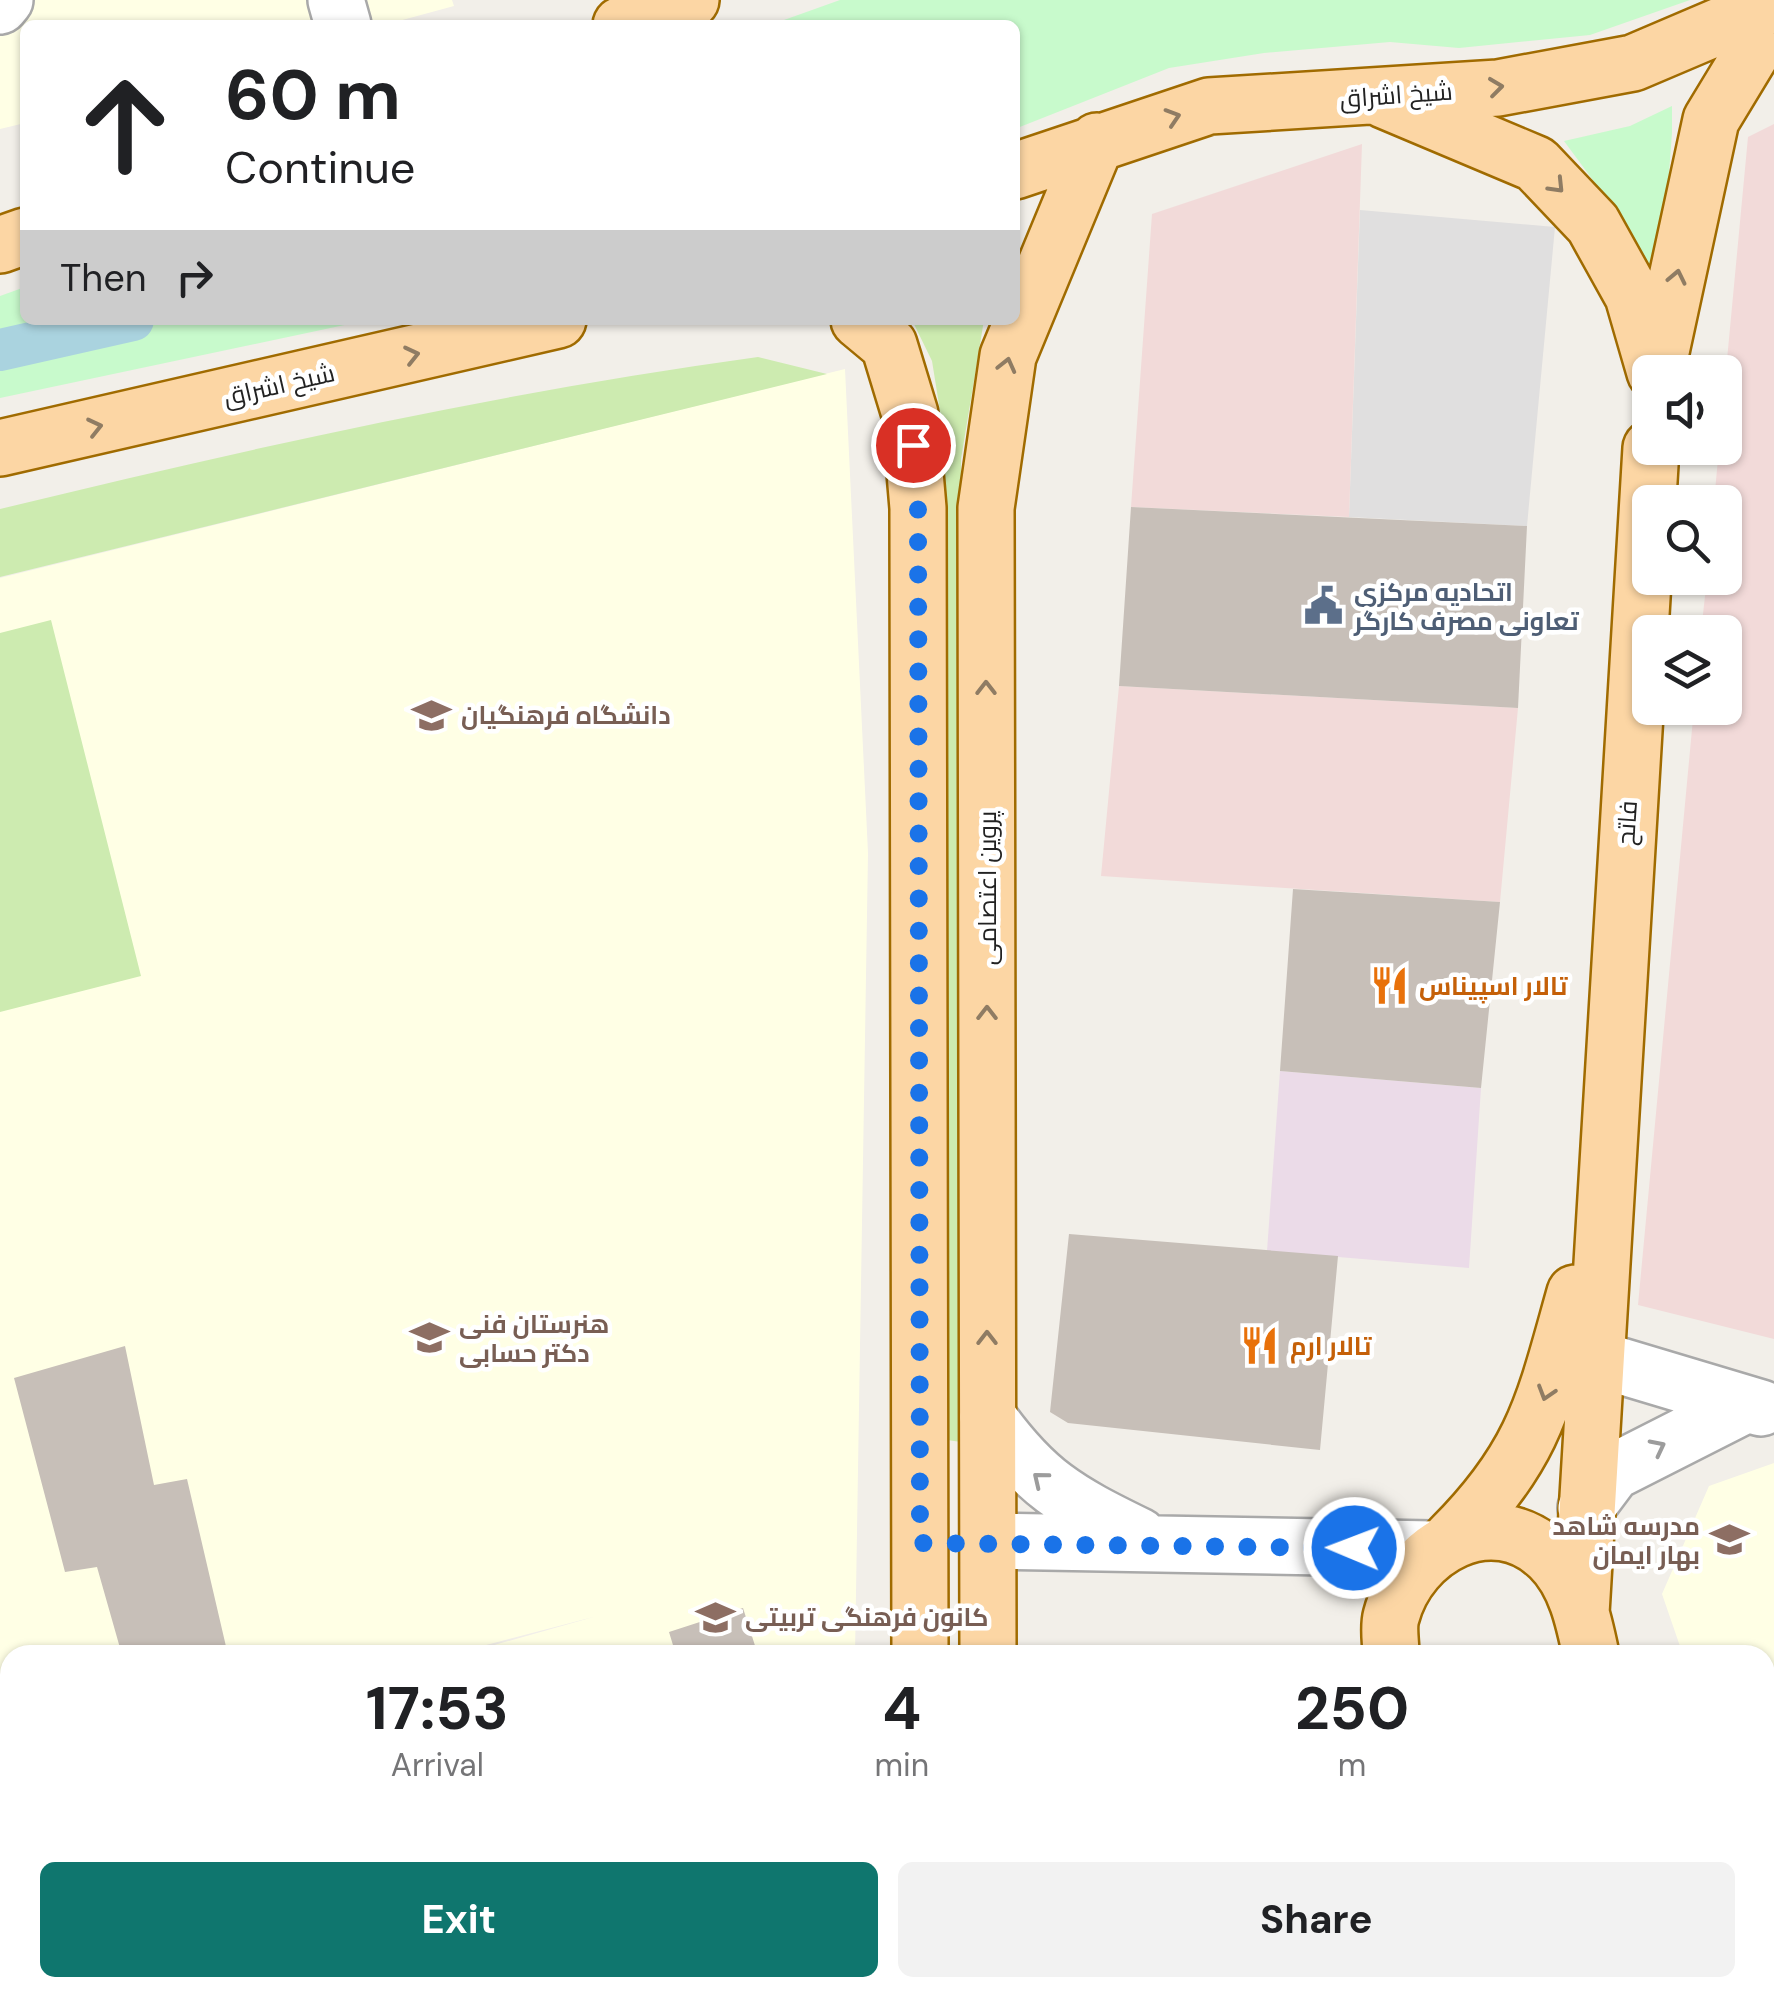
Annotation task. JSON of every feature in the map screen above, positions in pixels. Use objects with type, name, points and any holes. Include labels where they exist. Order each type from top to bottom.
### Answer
[{"type":"main road","points":[[635,20],[691,0]]},
{"type":"main road","name":"شیخ اشراق","points":[[1020,169],[1209,106],[1498,88],[1633,63],[1774,3]]},
{"type":"main road","points":[[1660,355],[1712,120],[1774,16]]},
{"type":"main road","points":[[1377,97],[1536,164],[1593,224],[1633,296],[1651,355]]},
{"type":"main road","name":"پروین اعتصامی","points":[[988,1645],[986,508],[1008,356],[1097,141]]},
{"type":"main road","name":"شیخ اشراق","points":[[0,448],[536,325]]},
{"type":"main road","points":[[865,325],[889,345],[910,414],[918,508],[920,1645]]},
{"type":"main road","name":"فاتح","points":[[1604,1199],[1650,465]]},
{"type":"main road","points":[[1586,1634],[1586,1508],[1604,1199]]},
{"type":"main road","points":[[1391,1645],[1390,1618],[1412,1571],[1492,1498],[1525,1449],[1544,1401],[1604,1199]]},
{"type":"main road","points":[[1442,1544],[1502,1532],[1532,1542],[1567,1578],[1586,1634]]},
{"type":"main road","points":[[920,1543],[988,1541]]},
{"type":"street","points":[[0,6],[5,0]]},
{"type":"street","points":[[1594,1358],[1760,1408]]},
{"type":"street","points":[[1586,1508],[1613,1472],[1760,1408]]},
{"type":"street","points":[[988,1418],[1022,1465],[1067,1501],[1155,1544]]},
{"type":"street","points":[[988,1541],[1442,1544]]},
{"type":"shaded area","points":[[0,0],[452,0],[454,6],[402,20],[20,20],[20,124],[0,129]]},
{"type":"shaded area","points":[[1774,124],[1774,1339],[1638,1305],[1692,725],[1742,725],[1742,615],[1703,615],[1705,595],[1742,595],[1742,485],[1716,485],[1717,465],[1742,465],[1742,355],[1727,355],[1748,137]]},
{"type":"shaded area","points":[[1362,144],[1349,517],[1131,507],[1152,214]]},
{"type":"shaded area","points":[[1360,210],[1555,227],[1527,526],[1349,517]]},
{"type":"shaded area","points":[[845,369],[868,853],[855,1645],[494,1645],[597,1616],[486,1645],[0,1645],[0,578]]},
{"type":"shaded area","points":[[1119,686],[1518,708],[1500,902],[1101,876]]},
{"type":"shaded area","points":[[1280,1071],[1481,1088],[1469,1268],[1267,1251]]},
{"type":"shaded area","name":"مدرسه شاهد بهار ایمان","points":[[1774,1463],[1774,1645],[1680,1645],[1662,1594],[1709,1486]]},
{"type":"green space","points":[[840,0],[1690,0],[1590,35],[1459,48],[1390,42],[1264,53],[1169,68],[1020,127],[1020,20],[784,20]]},
{"type":"green space","points":[[1672,106],[1659,307],[1612,206],[1564,141],[1630,126]]},
{"type":"green space","points":[[20,289],[20,325],[344,325],[0,398],[0,296]]},
{"type":"green space","points":[[914,325],[983,325],[961,459],[961,1442],[933,1438],[943,789],[942,423],[932,361]]},
{"type":"green space","points":[[758,357],[827,374],[0,577],[0,509],[377,423],[567,387]]},
{"type":"green space","points":[[51,620],[141,976],[0,1012],[0,633]]},
{"type":"building","name":"اتحادیه مرکزی تعاونی مصرف کارگر","points":[[1131,507],[1527,526],[1518,708],[1119,686]]},
{"type":"building","name":"تالار اسپیناس","points":[[1293,889],[1500,902],[1481,1088],[1280,1071]]},
{"type":"building","points":[[1069,1234],[1338,1256],[1320,1450],[1068,1423],[1050,1412]]},
{"type":"building","points":[[125,1346],[154,1485],[187,1479],[226,1645],[119,1645],[97,1567],[65,1572],[14,1378]]},
{"type":"building","points":[[743,1608],[755,1645],[673,1645],[669,1632]]},
{"type":"waterway","points":[[0,350],[111,325]]},
{"type":"place","name":"اتحادیه مرکزی تعاونی مصرف کارگر","points":[[1324,606]]},
{"type":"place","name":"دانشگاه فرهنگیان","points":[[431,715]]},
{"type":"place","name":"تالار اسپیناس","points":[[1389,986]]},
{"type":"place","name":"هنرستان فنی دکتر حسابی","points":[[429,1338]]},
{"type":"place","name":"تالار ارم","points":[[1260,1346]]},
{"type":"place","name":"مدرسه شاهد بهار ایمان","points":[[1730,1540]]},
{"type":"place","name":"کانون فرهنگی تربیتی","points":[[715,1617]]},
{"type":"route","points":[[913,445],[918,508],[920,1543],[1354,1548]]}]
